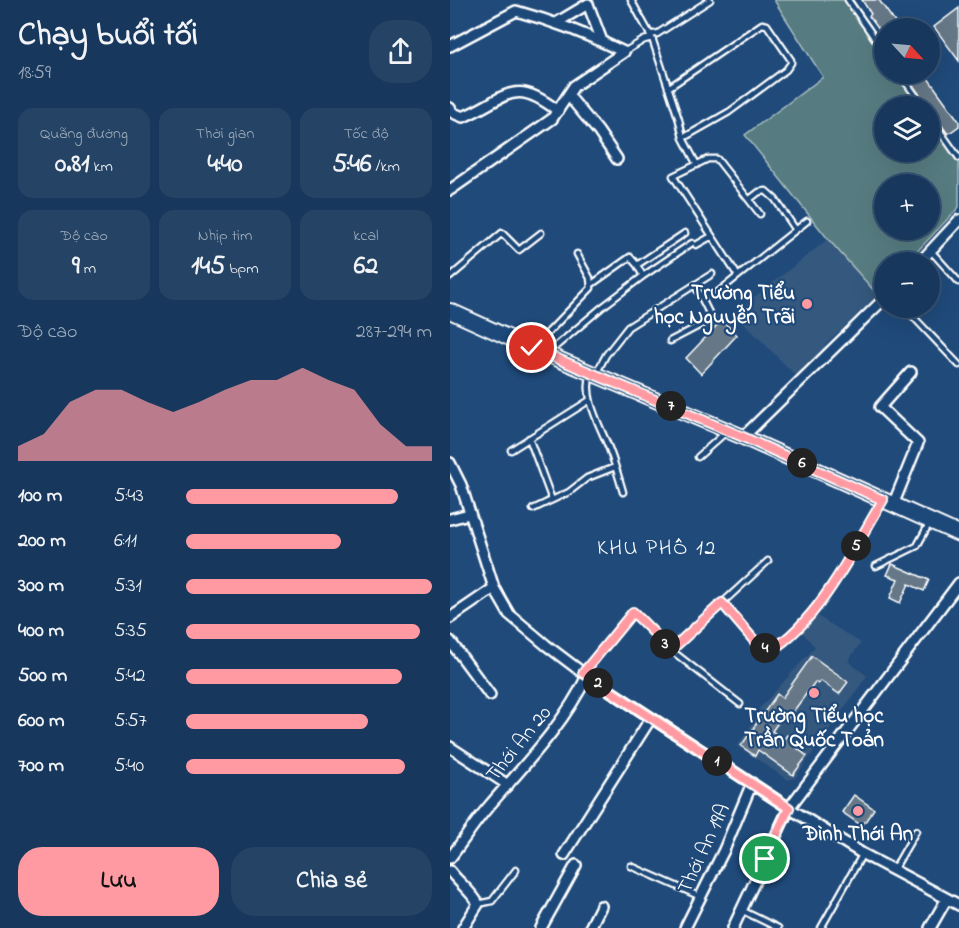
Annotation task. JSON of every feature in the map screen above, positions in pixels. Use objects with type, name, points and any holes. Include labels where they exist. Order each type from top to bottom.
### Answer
[{"type":"main road","points":[[450,311],[728,430],[959,534]]},
{"type":"street","points":[[556,23],[588,4],[602,41]]},
{"type":"street","points":[[450,46],[516,11],[556,23],[624,52],[574,86],[552,119],[450,190]]},
{"type":"street","points":[[450,108],[453,113],[463,117],[515,91],[545,100],[558,111]]},
{"type":"street","points":[[567,95],[598,131],[617,159]]},
{"type":"street","points":[[931,250],[959,220]]},
{"type":"street","points":[[743,437],[874,309]]},
{"type":"street","points":[[888,503],[918,442],[880,407],[911,372]]},
{"type":"street","points":[[450,464],[461,485],[494,588],[510,614],[585,674],[789,808],[863,854],[959,905]]},
{"type":"street","points":[[450,519],[469,514]]},
{"type":"street","points":[[733,928],[789,808],[959,583]]},
{"type":"street","points":[[450,618],[494,588]]},
{"type":"street","points":[[450,641],[490,695]]},
{"type":"street","name":"Thới An 20","points":[[450,858],[488,807],[552,734],[577,697],[585,674]]},
{"type":"street","points":[[564,855],[651,718]]},
{"type":"street","points":[[450,747],[508,785]]},
{"type":"street","name":"Thới An 19A","points":[[685,928],[724,850],[752,783]]},
{"type":"street","points":[[541,928],[576,865]]},
{"type":"street","points":[[450,871],[478,904],[463,928]]},
{"type":"street","points":[[930,928],[946,900]]},
{"type":"street","points":[[590,928],[601,906]]},
{"type":"lane","points":[[631,0],[651,36],[680,120],[683,138],[697,165]]},
{"type":"lane","points":[[624,52],[710,0]]},
{"type":"lane","points":[[848,0],[874,37]]},
{"type":"lane","points":[[668,88],[762,24],[768,25],[791,63],[786,70],[729,112],[683,138]]},
{"type":"lane","points":[[940,131],[959,158]]},
{"type":"lane","points":[[738,276],[673,176],[708,159],[717,159],[760,214]]},
{"type":"lane","points":[[750,199],[759,192],[766,191],[776,199],[796,230]]},
{"type":"lane","points":[[718,292],[807,221]]},
{"type":"lane","points":[[450,277],[502,232],[519,250],[541,233]]},
{"type":"lane","points":[[637,265],[685,233]]},
{"type":"lane","points":[[547,353],[643,276],[694,244],[712,236]]},
{"type":"lane","points":[[931,250],[959,282]]},
{"type":"lane","points":[[577,254],[592,284]]},
{"type":"lane","points":[[532,348],[590,292],[592,284],[630,257],[643,276]]},
{"type":"lane","points":[[623,492],[590,400],[589,379],[628,327],[712,274]]},
{"type":"lane","points":[[670,341],[712,319],[695,285]]},
{"type":"lane","points":[[914,318],[959,365]]},
{"type":"lane","points":[[511,450],[590,400]]},
{"type":"lane","points":[[698,457],[728,430]]},
{"type":"lane","points":[[529,438],[552,500]]},
{"type":"lane","points":[[533,509],[570,492],[587,478],[615,467]]},
{"type":"lane","points":[[722,603],[758,645],[770,651],[782,643],[824,598],[888,503]]},
{"type":"lane","points":[[876,566],[917,546],[930,521]]},
{"type":"lane","points":[[671,650],[768,561]]},
{"type":"lane","points":[[585,674],[633,612],[671,650],[740,704]]},
{"type":"lane","points":[[893,871],[916,831]]},
{"type":"lane","points":[[820,928],[863,854]]},
{"type":"lane","points":[[631,866],[701,897]]},
{"type":"lane","points":[[478,904],[492,901],[516,870]]},
{"type":"lane","points":[[741,910],[778,928]]},
{"type":"shaded area","name":"Trường Tiểu học Nguyễn Trãi","points":[[828,239],[874,291],[874,299],[825,345],[823,353],[797,377],[734,313]]},
{"type":"shaded area","name":"Trường Tiểu học Trần Quốc Toản","points":[[816,615],[861,643],[848,661],[867,676],[795,778],[788,780],[737,746],[760,712],[758,710],[815,647],[800,630]]},
{"type":"green space","points":[[774,0],[853,0],[874,31],[874,84],[911,84],[920,96],[874,96],[874,162],[940,162],[940,125],[959,152],[959,207],[940,227],[940,174],[874,174],[874,240],[928,240],[916,252],[874,252],[874,291],[828,239],[745,135],[823,77]]},
{"type":"building","points":[[862,0],[879,0],[892,18],[874,18],[874,23],[869,16],[871,14]]},
{"type":"building","points":[[959,8],[959,61],[940,35],[940,22]]},
{"type":"building","points":[[912,84],[932,84],[959,121],[959,126],[948,134],[940,123],[940,96],[921,96]]},
{"type":"building","points":[[722,320],[737,335],[701,374],[686,358]]},
{"type":"building","points":[[892,564],[929,580],[924,591],[909,584],[900,603],[890,598],[898,579],[887,575]]},
{"type":"building","points":[[812,656],[848,682],[839,694],[821,681],[818,684],[815,682],[787,720],[782,717],[772,731],[784,739],[787,735],[800,744],[797,748],[807,756],[793,775],[758,750],[755,756],[741,746],[777,694],[782,698]]},
{"type":"building","name":"Đình Thới An","points":[[854,795],[874,809],[862,826],[842,812]]},
{"type":"place","name":"Trường Tiểu học Nguyễn Trãi","points":[[807,304]]},
{"type":"place","name":"Trường Tiểu học Trần Quốc Toản","points":[[814,693]]},
{"type":"place","name":"Đình Thới An","points":[[858,811]]},
{"type":"district","name":"KHU PHỐ 12","points":[[657,546]]},
{"type":"route","points":[[532,348],[743,437],[883,500],[824,598],[782,643],[770,651],[758,645],[722,603],[671,650],[633,612],[583,673],[789,808],[765,859]]}]
